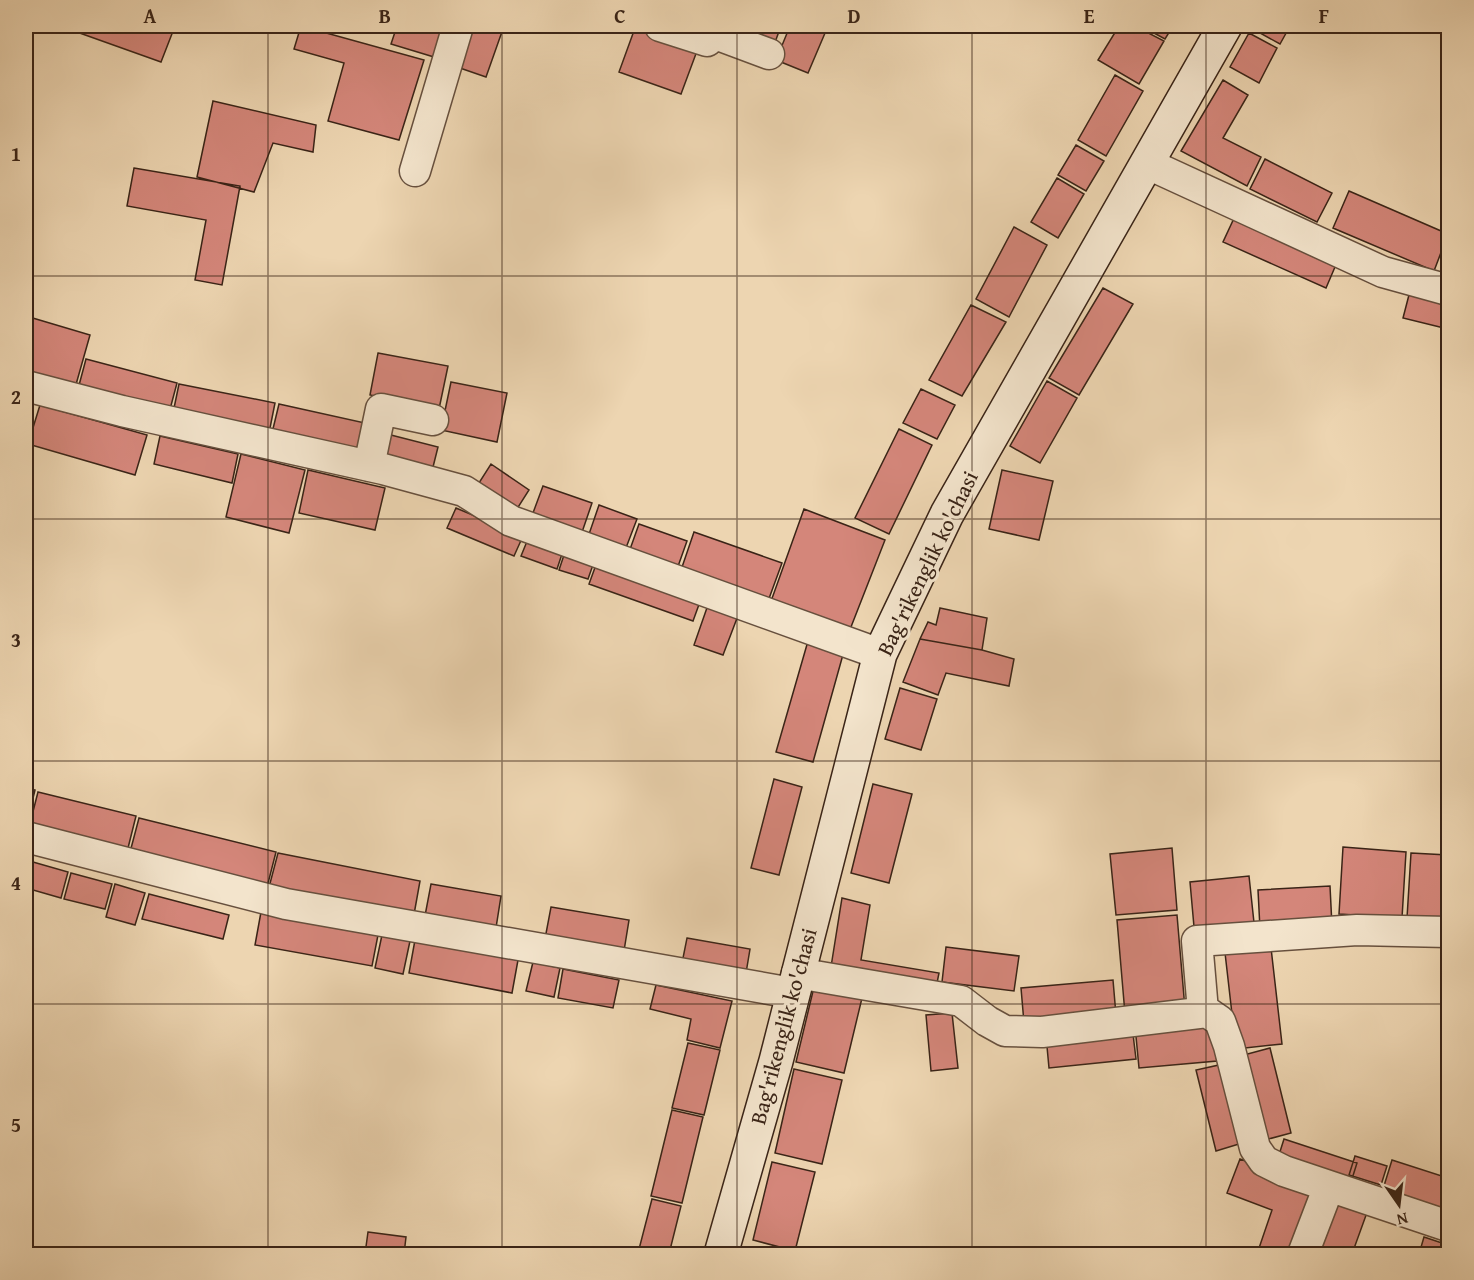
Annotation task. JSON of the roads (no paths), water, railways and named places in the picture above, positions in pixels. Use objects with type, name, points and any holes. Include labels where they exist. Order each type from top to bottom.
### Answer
[{"type":"main road","name":"Bag'rikenglik ko'chasi","points":[[721,1254],[795,983],[880,654],[947,514],[1225,26]]},
{"type":"street","points":[[415,171],[458,26]]},
{"type":"street","points":[[660,26],[707,41],[710,32],[769,54]]},
{"type":"street","points":[[1146,163],[1383,272],[1449,290]]},
{"type":"street","points":[[26,386],[122,411],[369,466],[464,491],[511,521],[880,654]]},
{"type":"street","points":[[369,466],[381,409],[433,420]]},
{"type":"street","points":[[26,837],[286,904],[795,983],[961,1000],[987,1021],[1005,1030],[1042,1032],[1203,1011],[1220,1021],[1229,1046],[1255,1148],[1264,1161],[1329,1186],[1449,1226]]},
{"type":"street","points":[[1203,1011],[1197,941],[1357,930],[1449,932]]},
{"type":"street","points":[[1303,1254],[1329,1186]]}]
